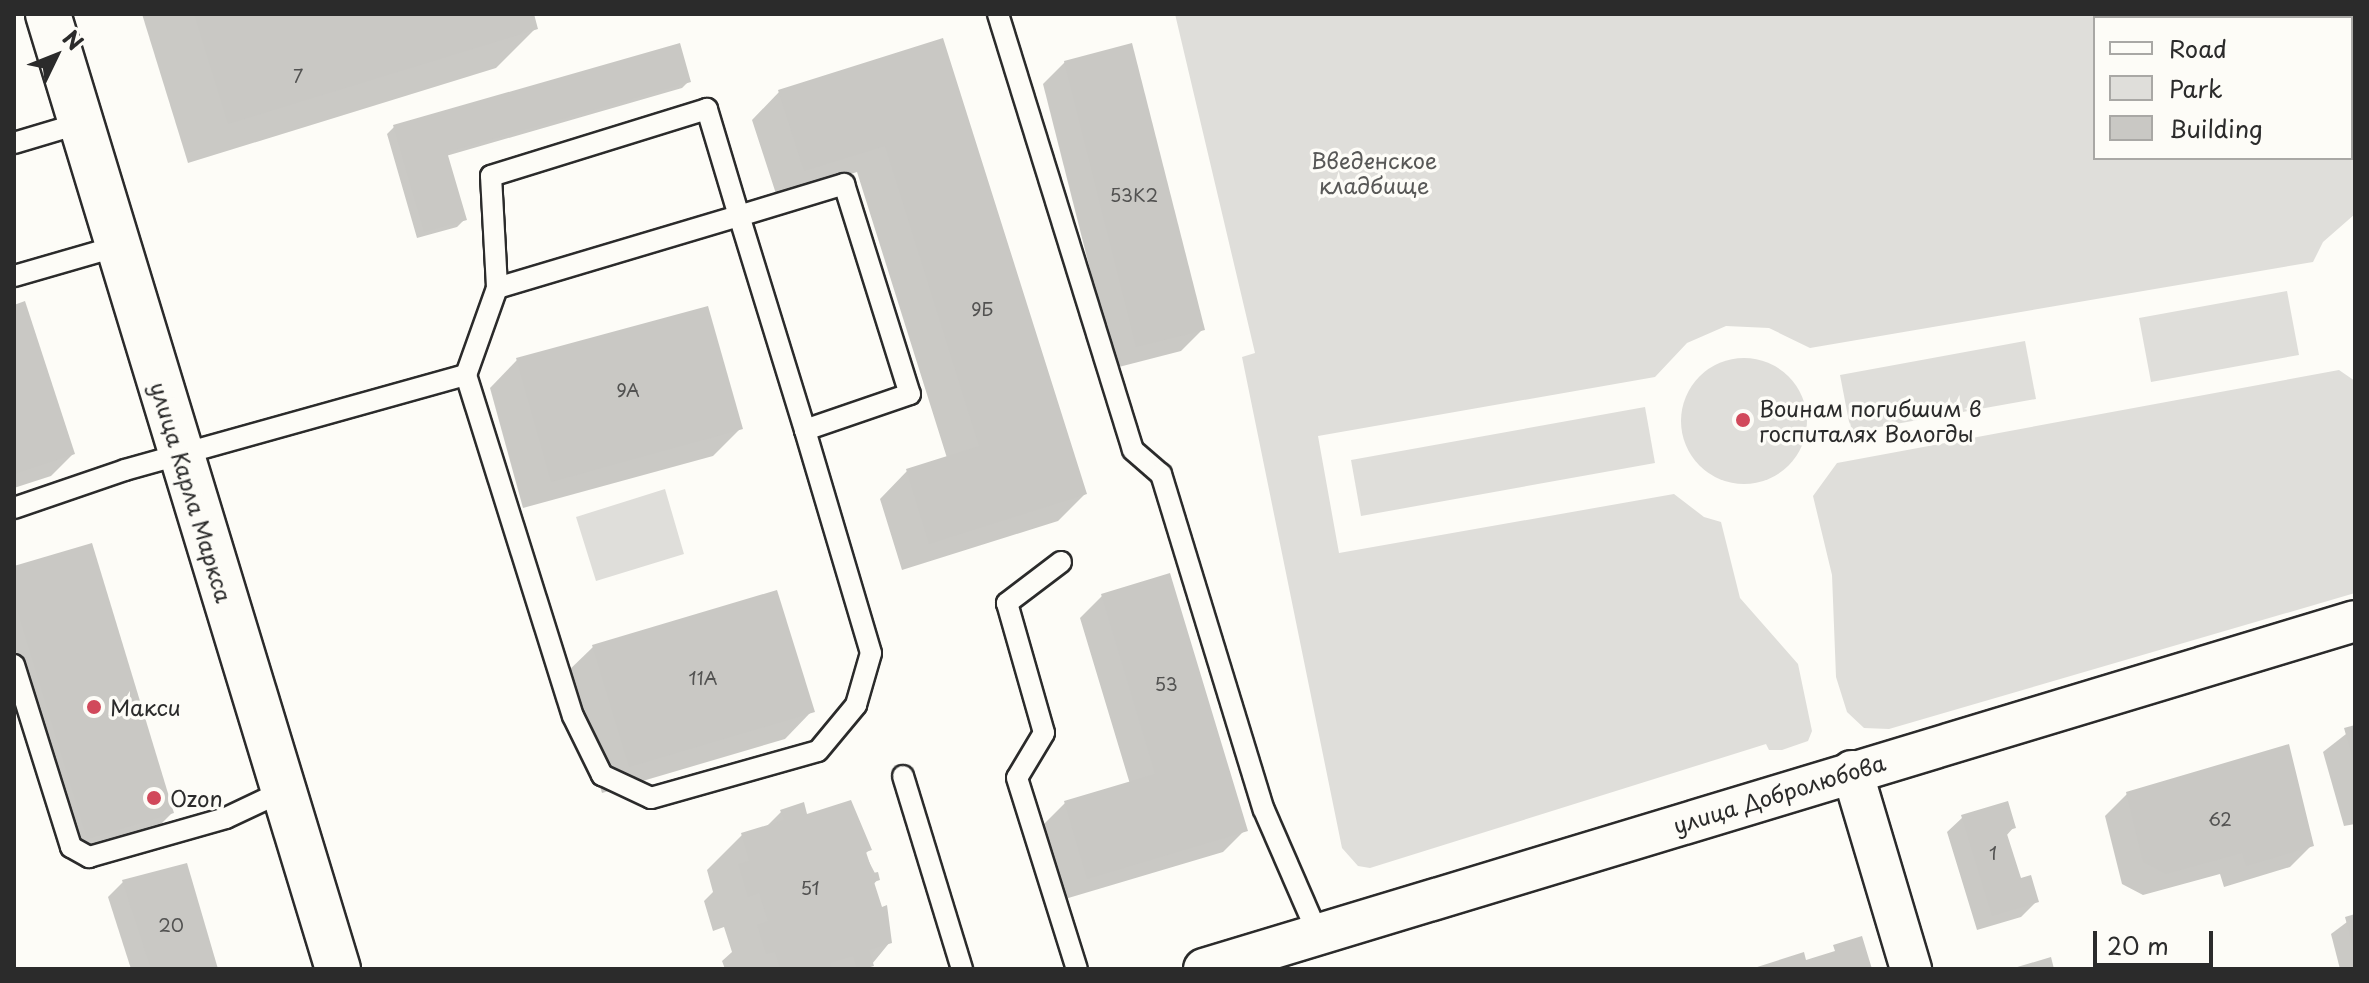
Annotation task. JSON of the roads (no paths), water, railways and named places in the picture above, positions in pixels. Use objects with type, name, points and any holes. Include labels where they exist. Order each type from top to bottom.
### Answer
[{"type":"street","name":"улица Карла Маркса","points":[[48,14],[338,969]]},
{"type":"street","name":"улица Добролюбова","points":[[1204,969],[2355,621]]},
{"type":"street","points":[[1852,771],[1911,969]]},
{"type":"lane","points":[[998,14],[1133,450],[1161,474],[1264,810],[1318,934]]},
{"type":"lane","points":[[707,109],[739,216],[871,653],[856,705],[818,751],[651,798],[602,775],[573,716],[466,375],[497,288],[491,176],[707,109]]},
{"type":"lane","points":[[14,143],[81,123]]},
{"type":"lane","points":[[497,288],[844,184],[910,394],[805,430]]},
{"type":"lane","points":[[14,276],[118,246]]},
{"type":"lane","points":[[14,508],[180,455],[466,375]]},
{"type":"lane","points":[[1061,562],[1007,603],[1044,733],[1017,778],[1077,969]]},
{"type":"lane","points":[[14,665],[71,847],[89,857],[226,818],[283,791]]},
{"type":"lane","points":[[903,776],[962,969]]},
{"type":"place","name":"Воинам погибшим в госпиталях Вологды","points":[[1743,420]]},
{"type":"place","name":"Макси","points":[[94,707]]},
{"type":"place","name":"Ozon","points":[[154,798]]},
{"type":"park label","name":"Введенское кладбище","points":[[1374,172]]}]
